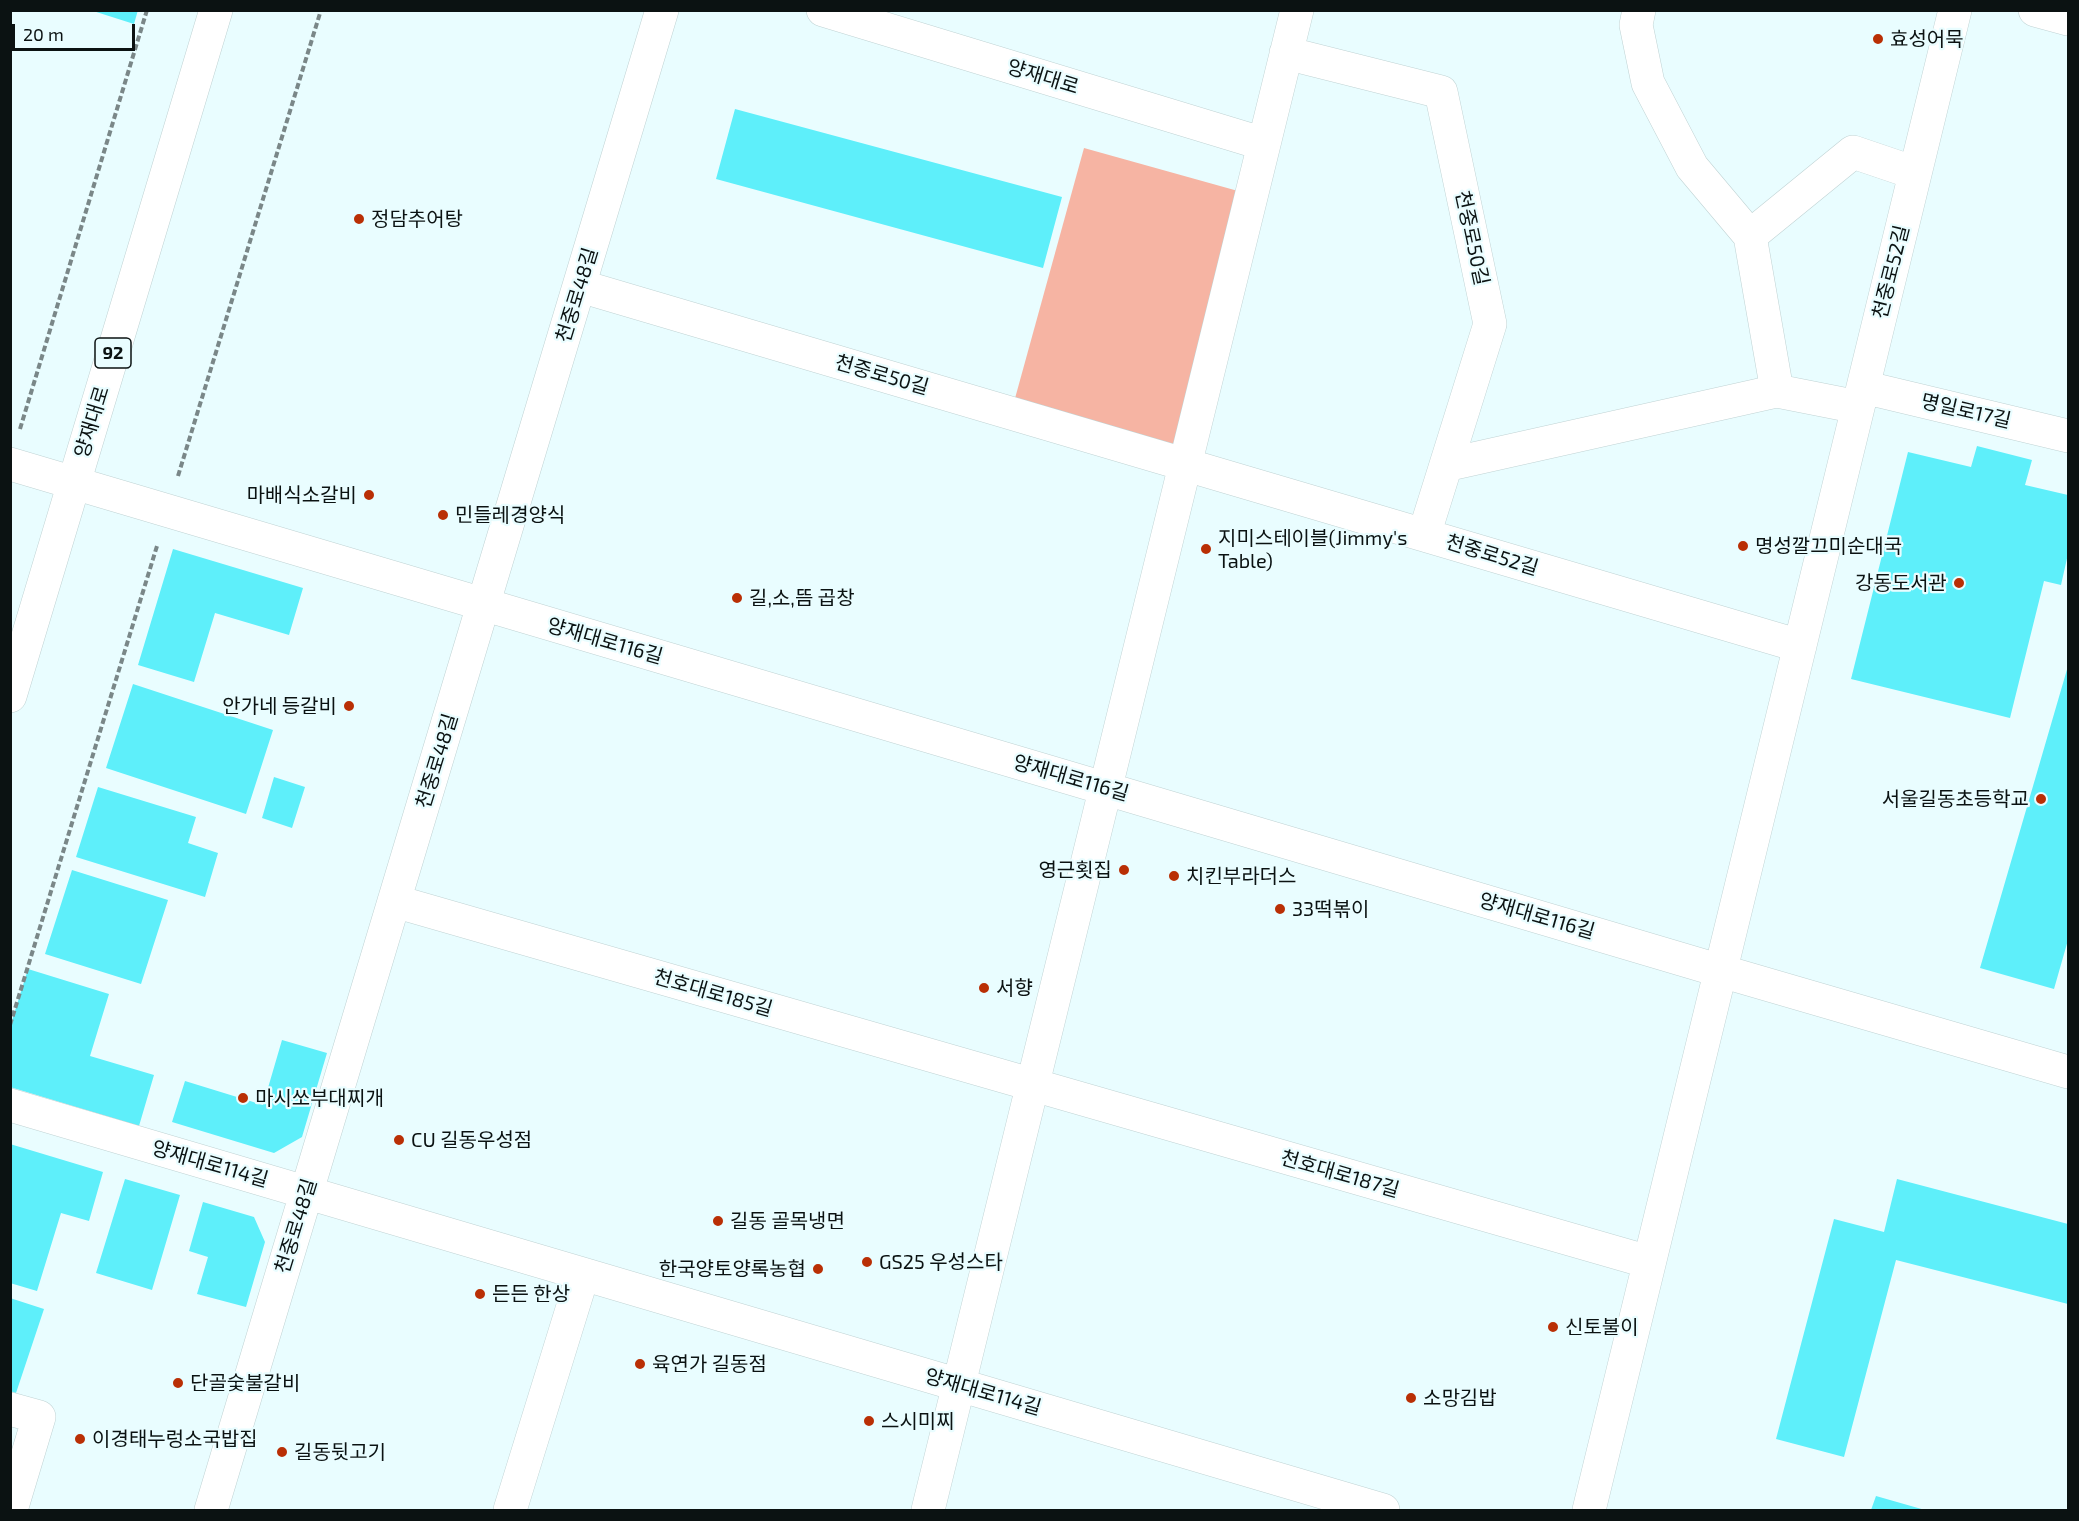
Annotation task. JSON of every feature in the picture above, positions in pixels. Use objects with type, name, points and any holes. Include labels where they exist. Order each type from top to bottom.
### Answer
[{"type":"street","name":"양재대로","points":[[10,696],[216,10]]},
{"type":"street","name":"천중로48길","points":[[211,1510],[485,605],[662,10]]},
{"type":"street","name":"양재대로","points":[[823,10],[1264,144]]},
{"type":"street","points":[[928,1510],[1297,10]]},
{"type":"street","points":[[1640,10],[1636,25],[1648,83],[1692,167],[1750,236],[1777,391]]},
{"type":"street","name":"천중로52길","points":[[1721,971],[1954,10]]},
{"type":"street","points":[[2035,10],[2068,19]]},
{"type":"street","name":"천중로50길","points":[[1287,53],[1441,92],[1490,324],[1424,535]]},
{"type":"street","points":[[1750,236],[1853,152],[1915,173]]},
{"type":"street","name":"천중로50길","points":[[580,286],[1184,465]]},
{"type":"street","points":[[1446,465],[1777,391],[1861,397]]},
{"type":"street","name":"명일로17길","points":[[1861,397],[2068,436]]},
{"type":"street","name":"양재대로116길","points":[[14,452],[74,484],[1721,971],[2068,1071]]},
{"type":"street","name":"천중로52길","points":[[1184,465],[1800,646]]},
{"type":"street","name":"천호대로185길","points":[[394,901],[1031,1085]]},
{"type":"street","points":[[1589,1510],[1721,971]]},
{"type":"street","name":"천호대로187길","points":[[1031,1085],[1649,1262]]},
{"type":"street","name":"양재대로114길","points":[[10,1105],[1383,1510]]},
{"type":"street","points":[[510,1510],[583,1274]]},
{"type":"street","points":[[10,1409],[39,1418],[11,1510]]},
{"type":"path","points":[[14,452],[147,10]]},
{"type":"shaded area","points":[[1084,148],[1238,191],[1177,447],[1014,402]]},
{"type":"building","points":[[90,10],[138,10],[134,24]]},
{"type":"building","points":[[735,109],[1062,197],[1043,268],[716,179]]},
{"type":"building","name":"강동도서관","points":[[1977,446],[2032,460],[2025,485],[2068,495],[2068,554],[2061,585],[2044,581],[2010,718],[1851,679],[1908,452],[1971,467]]},
{"type":"building","points":[[173,549],[303,588],[289,635],[215,613],[194,682],[138,665]]},
{"type":"building","name":"서울길동초등학교","points":[[2068,666],[2068,940],[2054,989],[1980,968]]},
{"type":"building","points":[[133,684],[273,730],[246,814],[106,768]]},
{"type":"building","points":[[274,777],[305,787],[292,828],[262,818]]},
{"type":"building","points":[[98,787],[196,817],[188,843],[218,853],[205,897],[76,857]]},
{"type":"building","points":[[72,870],[168,900],[141,984],[45,954]]},
{"type":"building","points":[[28,969],[109,994],[90,1056],[154,1075],[139,1126],[10,1087],[10,1027]]},
{"type":"building","points":[[282,1040],[327,1053],[302,1137],[274,1153],[172,1122],[185,1081],[263,1105]]},
{"type":"building","points":[[10,1144],[103,1172],[89,1221],[61,1213],[37,1291],[10,1283]]},
{"type":"building","points":[[125,1179],[180,1195],[152,1290],[96,1273]]},
{"type":"building","points":[[1897,1179],[2068,1224],[2068,1304],[1896,1260],[1844,1457],[1776,1439],[1834,1219],[1884,1232]]},
{"type":"building","points":[[203,1202],[254,1217],[265,1242],[246,1307],[197,1294],[208,1257],[189,1251]]},
{"type":"building","points":[[10,1298],[44,1309],[16,1393],[10,1391]]},
{"type":"building","points":[[1876,1496],[1925,1510],[1871,1510]]},
{"type":"place","name":"효성어묵","points":[[1878,39]]},
{"type":"place","name":"정담추어탕","points":[[359,219]]},
{"type":"place","name":"마배식소갈비","points":[[369,495]]},
{"type":"place","name":"민들레경양식","points":[[443,515]]},
{"type":"place","name":"명성깔끄미순대국","points":[[1743,546]]},
{"type":"place","name":"지미스테이블(Jimmy's Table)","points":[[1206,549]]},
{"type":"place","name":"강동도서관","points":[[1959,583]]},
{"type":"place","name":"길,소,뜸 곱창","points":[[737,598]]},
{"type":"place","name":"안가네 등갈비","points":[[349,706]]},
{"type":"place","name":"서울길동초등학교","points":[[2041,799]]},
{"type":"place","name":"영근횟집","points":[[1124,870]]},
{"type":"place","name":"치킨부라더스","points":[[1174,876]]},
{"type":"place","name":"33떡볶이","points":[[1280,909]]},
{"type":"place","name":"서향","points":[[984,988]]},
{"type":"place","name":"마시쏘부대찌개","points":[[243,1098]]},
{"type":"place","name":"CU 길동우성점","points":[[399,1140]]},
{"type":"place","name":"길동 골목냉면","points":[[718,1221]]},
{"type":"place","name":"GS25 우성스타","points":[[867,1262]]},
{"type":"place","name":"한국양토양록농협","points":[[818,1269]]},
{"type":"place","name":"든든 한상","points":[[480,1294]]},
{"type":"place","name":"신토불이","points":[[1553,1327]]},
{"type":"place","name":"육연가 길동점","points":[[640,1364]]},
{"type":"place","name":"단골숯불갈비","points":[[178,1383]]},
{"type":"place","name":"소망김밥","points":[[1411,1398]]},
{"type":"place","name":"스시미찌","points":[[869,1421]]},
{"type":"place","name":"이경태누렁소국밥집","points":[[80,1439]]},
{"type":"place","name":"길동뒷고기","points":[[282,1452]]}]
